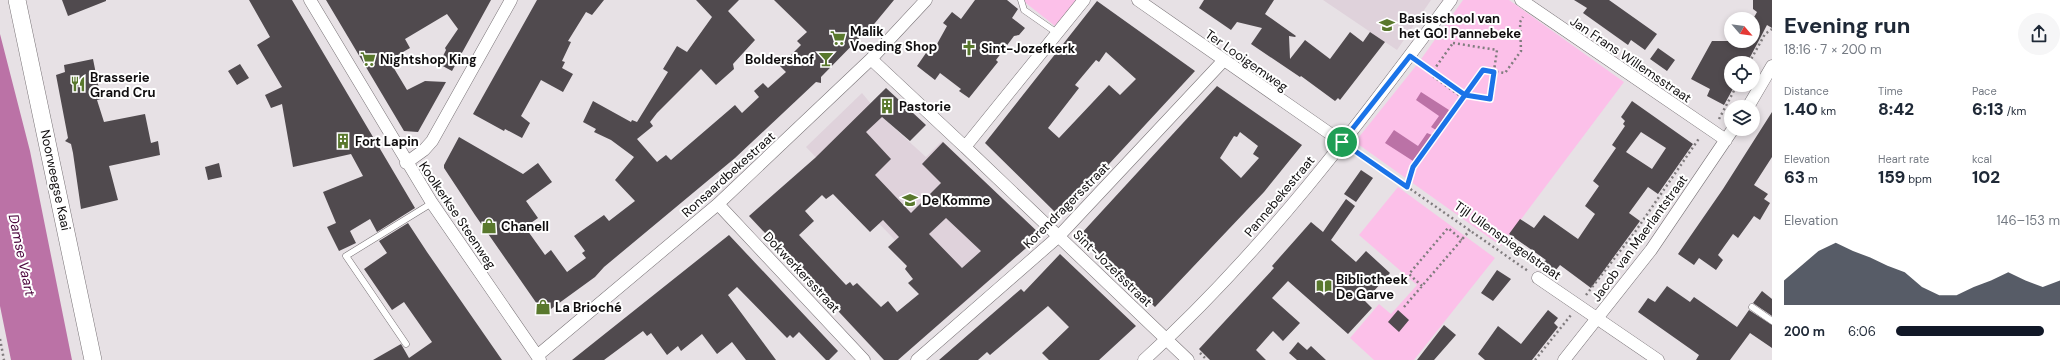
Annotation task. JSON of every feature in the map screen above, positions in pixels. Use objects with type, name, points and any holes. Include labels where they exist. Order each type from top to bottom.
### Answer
[{"type":"main road","name":"Noorweegse Kaai","points":[[17,0],[93,360]]},
{"type":"street","name":"Koolkerkse Steenweg","points":[[310,0],[406,163],[538,358]]},
{"type":"street","points":[[406,163],[424,150],[432,141],[511,0]]},
{"type":"street","name":"Ronsaardbekestraat","points":[[538,358],[718,204],[871,59],[926,0]]},
{"type":"street","points":[[965,147],[1084,0]]},
{"type":"street","name":"Ter Looigemweg","points":[[1138,0],[1342,142]]},
{"type":"street","name":"Pannebekestraat","points":[[1144,360],[1206,300],[1283,216],[1410,56],[1451,0]]},
{"type":"street","name":"Jan Frans Willemsstraat","points":[[1526,3],[1726,140]]},
{"type":"street","name":"Sint-Jozefsstraat","points":[[871,59],[1188,360]]},
{"type":"street","name":"Korendragersstraat","points":[[918,360],[1059,236],[1224,60]]},
{"type":"street","points":[[1752,100],[1772,66]]},
{"type":"street","name":"Jacob van Maerlantstraat","points":[[1564,360],[1651,250],[1729,136]]},
{"type":"street","name":"Dokwerkersstraat","points":[[718,204],[864,360]]},
{"type":"street","name":"Tijl Uilenspiegelstraat","points":[[1538,278],[1658,360]]},
{"type":"lane","points":[[1021,0],[1024,10],[1057,33]]},
{"type":"lane","points":[[406,344],[346,256],[432,203]]},
{"type":"lane","points":[[1752,307],[1772,321]]},
{"type":"path","points":[[1407,187],[1413,167],[1483,70],[1505,73],[1521,50],[1520,22],[1526,3]]},
{"type":"path","points":[[1753,56],[1765,34],[1772,29]]},
{"type":"path","points":[[1453,43],[1497,50],[1490,99],[1464,96],[1434,77],[1433,71],[1453,43]]},
{"type":"path","points":[[1410,56],[1433,71]]},
{"type":"path","points":[[1535,360],[1635,232],[1707,127],[1718,120],[1733,92]]},
{"type":"path","name":"Tijl Uilenspiegelstraat","points":[[1342,142],[1538,278]]},
{"type":"path","points":[[1422,286],[1409,274],[1448,228],[1462,240]]},
{"type":"path","points":[[1404,307],[1470,230]]},
{"type":"path","points":[[0,339],[4,360]]},
{"type":"shaded area","points":[[1022,0],[1076,0],[1055,26]]},
{"type":"shaded area","name":"Basisschool van het GO! Pannebeke","points":[[1323,0],[1431,0],[1397,50]]},
{"type":"shaded area","points":[[1463,0],[1509,0],[1624,82],[1501,246],[1355,142],[1419,62]]},
{"type":"shaded area","name":"De Komme","points":[[862,93],[881,116],[926,157],[942,141],[984,181],[952,212],[1007,265],[957,309],[912,258],[806,147]]},
{"type":"shaded area","points":[[1398,187],[1495,258],[1414,360],[1374,360],[1350,338],[1379,304],[1391,314],[1417,285],[1359,235]]},
{"type":"water","name":"Damse Vaart","points":[[0,34],[30,151],[72,360],[11,360],[0,306]]},
{"type":"water","points":[[1421,92],[1449,110],[1436,130],[1431,127],[1439,116],[1416,100]]},
{"type":"water","points":[[1394,130],[1418,146],[1427,133],[1432,135],[1413,161],[1385,143]]},
{"type":"building","points":[[62,0],[106,0],[106,1],[68,16]]},
{"type":"building","points":[[249,0],[292,0],[415,208],[377,232],[370,219],[350,231],[356,243],[339,251],[327,227],[336,223],[323,192],[363,176],[351,154],[293,167],[282,104],[271,108],[265,95],[282,87],[257,45],[270,37]]},
{"type":"building","points":[[326,0],[491,0],[452,71],[439,64],[446,50],[445,48],[458,29],[447,14],[405,39],[410,48],[389,60],[407,90],[425,81],[446,82],[418,132],[404,131]]},
{"type":"building","points":[[537,0],[604,0],[592,15],[586,12],[568,41],[571,42],[562,61],[565,62],[562,68],[573,74],[563,92],[541,80],[521,116],[530,123],[522,138],[505,129],[504,131],[473,114]]},
{"type":"building","points":[[696,0],[739,0],[728,11],[755,40],[733,64],[734,69],[716,85],[701,69],[657,113],[650,122],[653,126],[637,139],[657,162],[666,155],[671,160],[735,105],[742,113],[759,97],[754,91],[763,83],[768,88],[786,72],[780,66],[801,45],[797,41],[807,32],[774,0],[894,0],[870,29],[869,28],[821,77],[821,83],[816,82],[735,158],[604,267],[595,277],[544,314],[475,215],[444,168],[444,165],[459,137],[523,174],[538,163],[552,182],[526,201],[538,218],[525,227],[545,255],[551,250],[567,272],[586,258],[582,253],[585,251],[574,236],[604,215],[609,221],[635,201],[615,180],[634,157],[611,140],[594,132],[596,129],[583,122],[593,101],[631,122],[632,120],[637,122],[668,72],[663,69],[677,46],[687,52],[712,17]]},
{"type":"building","name":"Sint-Jozefkerk","points":[[975,0],[1007,0],[1018,9],[1012,18],[1025,28],[1019,35],[1014,36],[996,60],[998,62],[969,98],[959,91],[961,89],[940,73],[935,80],[917,66],[926,53],[928,55],[937,44],[947,26],[943,23],[952,12],[961,19]]},
{"type":"building","points":[[1204,0],[1274,0],[1265,14],[1296,36],[1289,36],[1290,59],[1305,40],[1330,59],[1350,32],[1363,42],[1370,32],[1385,42],[1340,100],[1338,98],[1335,101],[1301,76],[1300,77],[1251,44],[1262,28],[1237,22],[1231,30],[1199,8]]},
{"type":"building","points":[[1574,0],[1609,0],[1657,34],[1645,50],[1631,40],[1628,45],[1583,13],[1587,8]]},
{"type":"building","points":[[1753,0],[1772,0],[1772,28],[1767,25],[1760,38],[1760,12],[1753,9]]},
{"type":"building","points":[[1097,1],[1195,71],[1060,217],[985,143]],"holes":[[[1106,52],[1136,79],[1120,95],[1109,85],[1059,138],[1048,128],[1079,88],[1075,85],[1096,60],[1099,62]]]},
{"type":"building","points":[[1712,41],[1724,41],[1724,48],[1755,48],[1751,56],[1724,56],[1724,92],[1731,92],[1727,100],[1724,100],[1724,105],[1707,96],[1710,89],[1691,79]]},
{"type":"building","points":[[1658,48],[1675,60],[1667,71],[1650,59]]},
{"type":"building","points":[[93,59],[101,99],[97,100],[104,122],[145,114],[151,143],[158,141],[160,155],[109,166],[118,200],[81,209],[71,144],[65,141],[68,138],[56,75],[65,72],[64,65]]},
{"type":"building","points":[[240,64],[249,78],[237,85],[228,71]]},
{"type":"building","points":[[1217,86],[1302,145],[1264,192],[1155,307],[1080,235]],"holes":[[[1240,132],[1258,146],[1253,154],[1259,158],[1241,178],[1220,158],[1234,136],[1237,137]]]},
{"type":"building","points":[[886,88],[926,125],[910,141],[882,117],[866,132],[891,159],[875,175],[911,213],[941,183],[922,164],[943,142],[1041,235],[898,360],[884,360],[749,216],[815,158]],"holes":[[[833,194],[870,232],[883,220],[899,237],[888,247],[907,266],[905,269],[913,279],[908,283],[919,294],[897,312],[888,301],[881,307],[857,283],[853,286],[850,282],[846,285],[799,235],[814,221],[805,211],[822,195],[826,199]],[[946,218],[981,251],[962,268],[929,234]]]},
{"type":"building","points":[[1632,101],[1693,144],[1658,194],[1648,187],[1629,213],[1640,221],[1591,288],[1560,265],[1555,271],[1543,263],[1546,260],[1509,234],[1520,219],[1534,228],[1544,215],[1578,239],[1595,214],[1585,206],[1599,186],[1593,181],[1616,148],[1612,145],[1625,126],[1623,124],[1625,121],[1621,117]],"holes":[[[1641,132],[1666,148],[1652,169],[1626,152]]]},
{"type":"building","points":[[1772,112],[1772,157],[1754,185],[1768,194],[1764,199],[1770,203],[1760,220],[1754,216],[1738,238],[1733,234],[1718,255],[1723,260],[1716,270],[1699,258],[1694,265],[1678,254],[1723,189],[1757,136],[1760,136],[1760,131]]},
{"type":"building","points":[[219,163],[222,177],[208,180],[205,167]]},
{"type":"building","points":[[1361,170],[1373,178],[1356,202],[1344,194]]},
{"type":"building","points":[[1346,199],[1355,206],[1331,240],[1356,262],[1366,251],[1390,273],[1365,301],[1372,308],[1348,334],[1288,281],[1272,298],[1300,323],[1283,341],[1273,331],[1256,350],[1266,360],[1210,360],[1199,349],[1274,268],[1272,266],[1311,222],[1323,232]]},
{"type":"building","points":[[408,223],[502,360],[373,360],[401,344],[409,358],[432,342],[404,302],[392,310],[364,269],[387,253],[379,241]]},
{"type":"building","points":[[729,235],[838,351],[829,360],[826,360],[799,332],[793,338],[790,335],[787,338],[737,287],[728,295],[776,360],[746,360],[732,342],[717,354],[702,334],[681,351],[678,346],[667,355],[651,333],[647,336],[643,331],[604,360],[572,360]]},
{"type":"building","points":[[1060,254],[1136,326],[1099,360],[1049,360],[1042,353],[1069,327],[1048,306],[990,355],[987,352],[978,360],[939,360],[1021,289],[1024,292]]},
{"type":"building","points":[[1497,270],[1511,279],[1493,301],[1481,293]]},
{"type":"building","points":[[1667,286],[1690,302],[1694,297],[1737,327],[1749,310],[1772,325],[1772,348],[1750,333],[1730,360],[1696,360],[1699,355],[1638,312],[1648,298],[1655,302]]},
{"type":"building","points":[[1762,291],[1772,299],[1772,316],[1753,303]]},
{"type":"building","points":[[1398,310],[1409,320],[1399,332],[1388,322]]},
{"type":"building","points":[[1548,310],[1558,318],[1554,323],[1558,327],[1532,360],[1485,360],[1478,354],[1498,326],[1521,344]]},
{"type":"building","points":[[1444,325],[1456,335],[1434,360],[1417,360]]},
{"type":"building","points":[[1298,342],[1307,350],[1311,346],[1326,360],[1297,360],[1289,353]]},
{"type":"place","name":"Basisschool van het GO! Pannebeke","points":[[1387,25]]},
{"type":"place","name":"Malik Voeding Shop","points":[[838,38]]},
{"type":"place","name":"Sint-Jozefkerk","points":[[969,48]]},
{"type":"place","name":"Nightshop King","points":[[368,59]]},
{"type":"place","name":"Boldershof","points":[[826,59]]},
{"type":"place","name":"Brasserie Grand Cru","points":[[78,84]]},
{"type":"place","name":"Pastorie","points":[[887,106]]},
{"type":"place","name":"Fort Lapin","points":[[343,141]]},
{"type":"place","name":"De Komme","points":[[910,200]]},
{"type":"place","name":"Chanell","points":[[489,226]]},
{"type":"place","name":"Bibliotheek De Garve","points":[[1324,286]]},
{"type":"place","name":"La Brioché","points":[[543,307]]},
{"type":"route","points":[[1342,142],[1407,187],[1413,167],[1465,95],[1476,80],[1483,70],[1494,72],[1490,99],[1465,95],[1410,56],[1342,142]]}]
